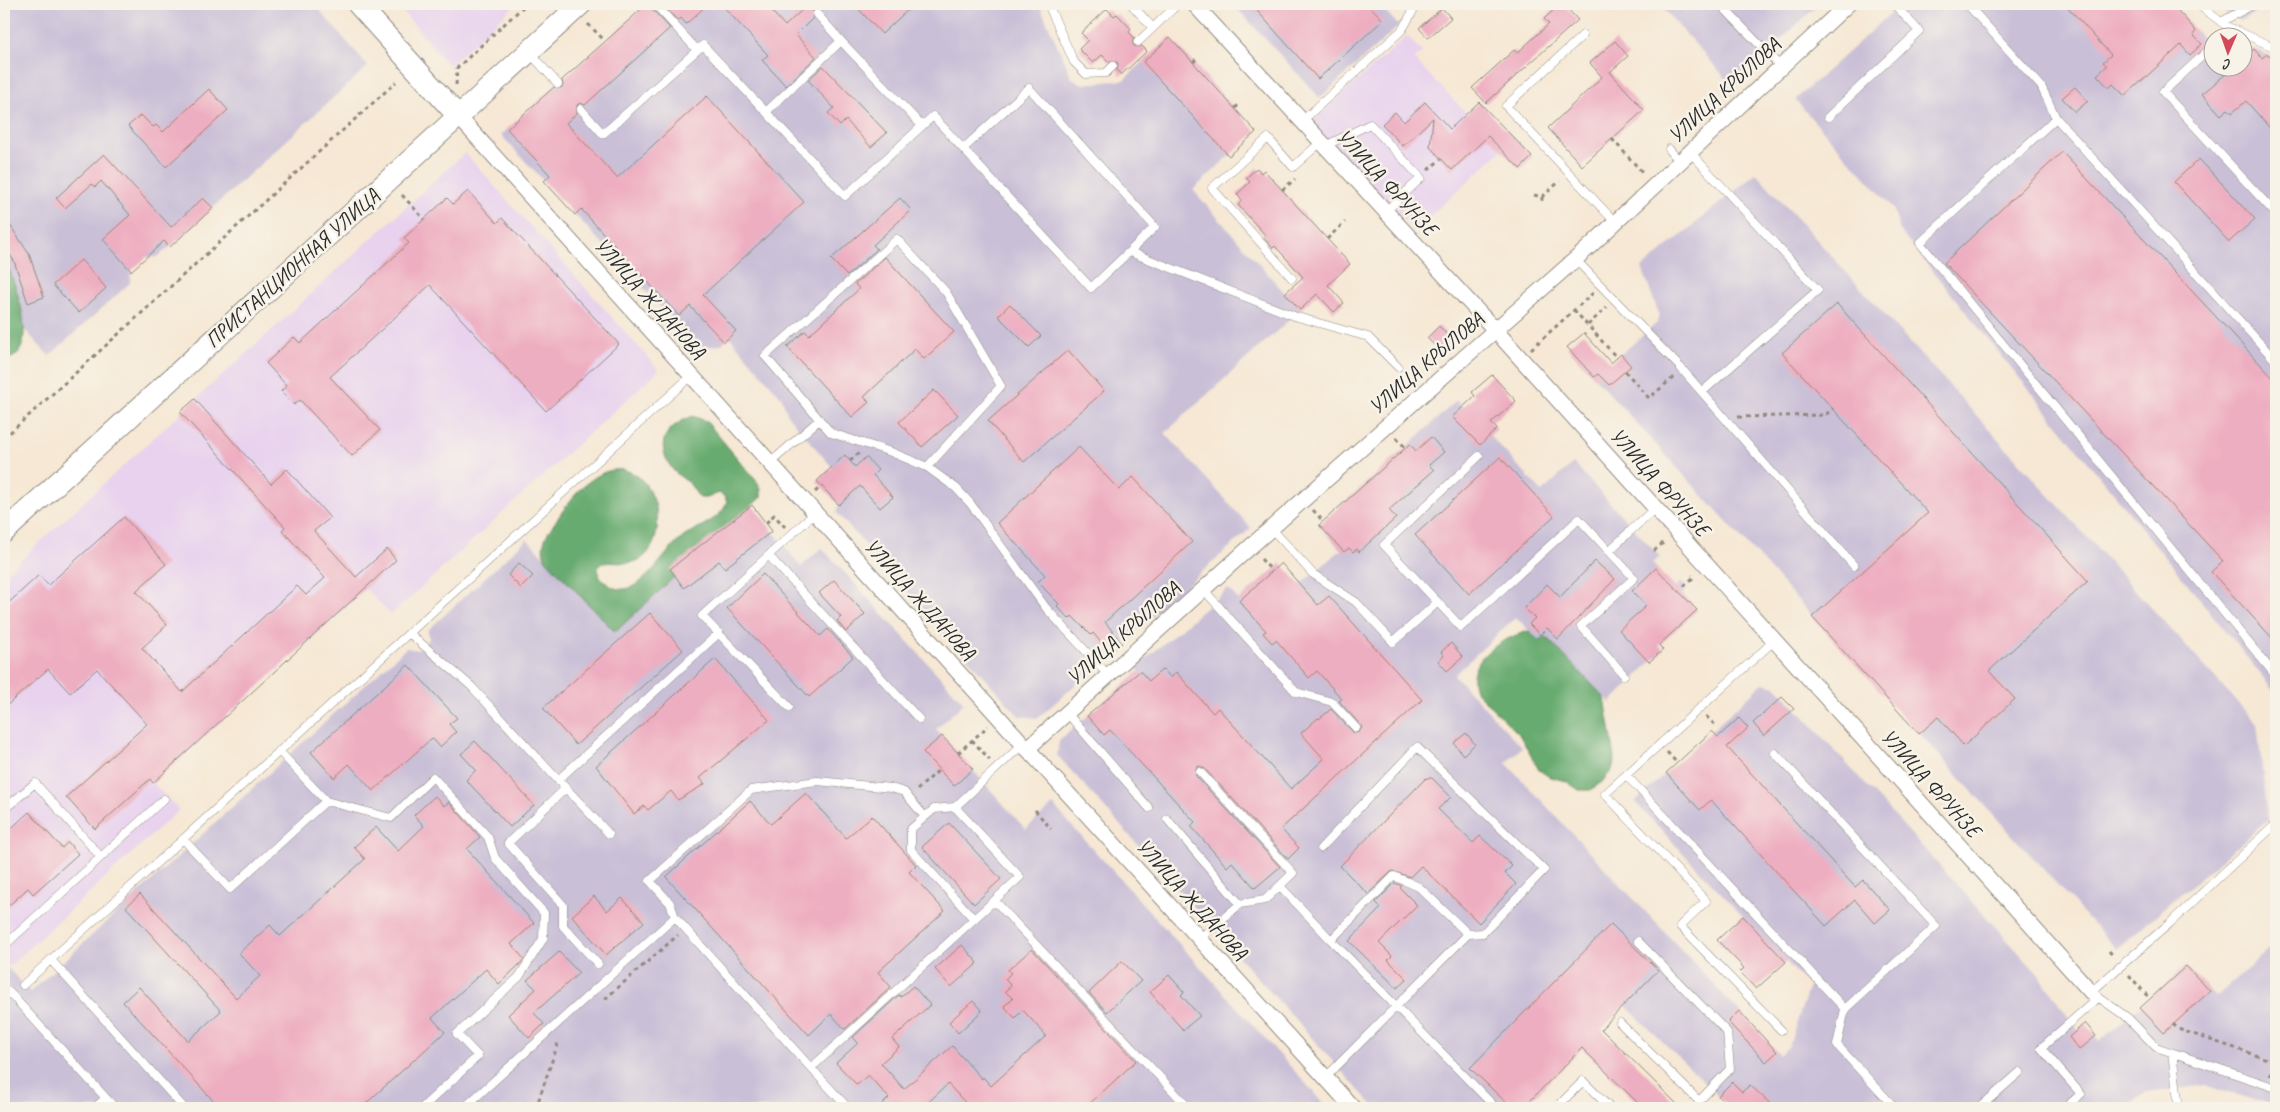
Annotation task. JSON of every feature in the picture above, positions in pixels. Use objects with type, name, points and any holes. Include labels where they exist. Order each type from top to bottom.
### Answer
[{"type":"main road","points":[[358,4],[458,116]]},
{"type":"main road","name":"ПРИСТАНЦИОННАЯ УЛИЦА","points":[[4,532],[581,4]]},
{"type":"street","name":"УЛИЦА ФРУНЗЕ","points":[[1194,4],[1521,358],[2095,995]]},
{"type":"street","name":"УЛИЦА КРЫЛОВА","points":[[1025,747],[1067,713],[1271,528],[1496,331],[1848,4]]},
{"type":"street","name":"УЛИЦА ЖДАНОВА","points":[[458,116],[1025,747],[1353,1108]]},
{"type":"lane","points":[[655,4],[697,50]]},
{"type":"lane","points":[[1048,4],[1074,62],[1086,74],[1106,73],[1113,66]]},
{"type":"lane","points":[[1131,4],[1153,28]]},
{"type":"lane","points":[[1138,42],[1178,4]]},
{"type":"lane","points":[[1302,121],[1402,30],[1417,4]]},
{"type":"lane","points":[[1720,4],[1780,66]]},
{"type":"lane","points":[[1828,117],[1920,31],[1894,4]]},
{"type":"lane","points":[[1967,4],[2041,86],[2056,118],[2276,361]]},
{"type":"lane","points":[[2197,4],[2231,28]]},
{"type":"lane","points":[[2221,22],[2254,4]]},
{"type":"lane","points":[[817,14],[922,126]]},
{"type":"lane","points":[[1582,35],[1506,106],[1615,222]]},
{"type":"lane","points":[[2252,37],[2276,48]]},
{"type":"lane","points":[[766,112],[841,41]]},
{"type":"lane","points":[[581,109],[603,134],[703,45],[845,196],[933,116],[1091,288],[1155,227],[1029,88],[964,148]]},
{"type":"lane","points":[[529,52],[558,84]]},
{"type":"lane","points":[[2202,57],[2163,92],[2276,214]]},
{"type":"lane","points":[[2056,118],[1920,243],[2276,676]]},
{"type":"lane","points":[[1292,278],[1212,188],[1268,138],[1294,166],[1323,144],[1370,124],[1420,178],[1386,212]]},
{"type":"lane","points":[[1669,149],[1685,157],[1818,290],[1702,392]]},
{"type":"lane","points":[[927,467],[1001,386],[946,292],[898,239],[765,356],[830,433],[890,452],[927,467],[956,488],[970,503],[1046,608],[1108,675]]},
{"type":"lane","points":[[1130,252],[1294,316],[1368,338],[1398,367]]},
{"type":"lane","points":[[1575,259],[1702,392],[1854,566]]},
{"type":"lane","points":[[23,985],[691,376]]},
{"type":"lane","points":[[770,463],[819,420]]},
{"type":"lane","points":[[1479,456],[1384,544],[1461,627],[1579,519],[1634,578],[1581,626],[1624,674]]},
{"type":"lane","points":[[1609,551],[1655,508]]},
{"type":"lane","points":[[789,707],[702,616],[815,513]]},
{"type":"lane","points":[[1271,528],[1313,574],[1356,602],[1393,642],[1438,602]]},
{"type":"lane","points":[[769,556],[919,719]]},
{"type":"lane","points":[[1203,590],[1296,692],[1332,702],[1356,728]]},
{"type":"lane","points":[[409,633],[471,686],[609,834]]},
{"type":"lane","points":[[558,780],[718,633]]},
{"type":"lane","points":[[1775,640],[1605,794],[1706,901],[1680,926],[1781,1030]]},
{"type":"lane","points":[[1067,713],[1149,808]]},
{"type":"lane","points":[[974,919],[911,850],[911,829],[934,809],[955,807],[997,768],[1025,747]]},
{"type":"lane","points":[[1321,848],[1417,748],[1544,870],[1483,933],[1468,934],[1325,1078]]},
{"type":"lane","points":[[279,751],[326,801],[391,818],[433,777],[488,837],[494,858],[544,913],[543,939],[519,977],[457,1034],[478,1056],[422,1108]]},
{"type":"lane","points":[[1775,753],[1936,926],[1845,1009],[1836,1045],[1894,1108]]},
{"type":"lane","points":[[1199,939],[1240,904],[1265,900],[1293,874],[1200,772]]},
{"type":"lane","points":[[1626,775],[1845,1009]]},
{"type":"lane","points":[[848,1108],[675,917],[670,903],[650,881],[751,790],[817,781],[891,788],[904,792],[925,817]]},
{"type":"lane","points":[[4,803],[8,807],[35,782],[102,857]]},
{"type":"lane","points":[[566,788],[508,843],[563,904],[564,926],[598,964]]},
{"type":"lane","points":[[4,946],[164,799]]},
{"type":"lane","points":[[183,839],[230,889],[326,801]]},
{"type":"lane","points":[[811,1068],[1020,878],[955,807]]},
{"type":"lane","points":[[1167,819],[1240,904]]},
{"type":"lane","points":[[2066,1108],[2081,1094],[2041,1048],[2276,824]]},
{"type":"lane","points":[[1331,940],[1394,876],[1419,886],[1468,934]]},
{"type":"lane","points":[[1280,886],[1396,1008],[1496,1108]]},
{"type":"lane","points":[[994,900],[1187,1106],[1185,1108]]},
{"type":"lane","points":[[464,1108],[675,917]]},
{"type":"lane","points":[[1620,1023],[1699,1105],[1730,1069],[1728,1032],[1638,941]]},
{"type":"lane","points":[[51,960],[184,1108]]},
{"type":"lane","points":[[4,996],[9,992],[115,1108]]},
{"type":"lane","points":[[2095,995],[2128,1018],[2156,1047],[2276,1088]]},
{"type":"lane","points":[[2172,1053],[2179,1108]]},
{"type":"lane","points":[[1979,1108],[2020,1072]]},
{"type":"lane","points":[[1556,1108],[1583,1081],[1610,1108]]},
{"type":"lane","points":[[94,1108],[106,1098]]},
{"type":"path","points":[[456,87],[457,68],[526,4]]},
{"type":"path","points":[[588,24],[605,41]]},
{"type":"path","points":[[1193,62],[1199,57]]},
{"type":"path","points":[[4,438],[396,82]]},
{"type":"path","points":[[1235,108],[1240,104]]},
{"type":"path","points":[[1612,139],[1654,186]]},
{"type":"path","points":[[1542,204],[1542,197],[1568,172]]},
{"type":"path","points":[[1282,190],[1300,174]]},
{"type":"path","points":[[402,195],[424,219]]},
{"type":"path","points":[[1534,195],[1542,197]]},
{"type":"path","points":[[1327,239],[1345,222]]},
{"type":"path","points":[[1521,358],[1600,285]]},
{"type":"path","points":[[1588,325],[1615,300]]},
{"type":"path","points":[[1574,310],[1617,358]]},
{"type":"path","points":[[1625,371],[1650,398],[1682,370]]},
{"type":"path","points":[[1724,417],[1825,415],[1833,408]]},
{"type":"path","points":[[766,523],[774,515],[792,534]]},
{"type":"path","points":[[1654,551],[1663,543],[1669,550]]},
{"type":"path","points":[[4,570],[9,576]]},
{"type":"path","points":[[1684,586],[1694,577],[1688,570]]},
{"type":"path","points":[[1704,714],[1717,727]]},
{"type":"path","points":[[958,753],[998,717]]},
{"type":"path","points":[[972,740],[997,768]]},
{"type":"path","points":[[908,798],[939,770]]},
{"type":"path","points":[[1035,810],[1051,829]]},
{"type":"path","points":[[603,1001],[686,928]]},
{"type":"path","points":[[2173,1024],[2178,1029],[2276,1062]]},
{"type":"path","points":[[536,1108],[558,1041],[566,1034]]},
{"type":"shaded area","points":[[4,4],[314,4],[368,66],[170,247],[157,257],[146,257],[131,271],[130,283],[49,356],[25,330],[4,283]]},
{"type":"shaded area","points":[[396,4],[516,4],[449,66]]},
{"type":"shaded area","points":[[647,4],[1039,4],[1072,78],[1082,84],[1124,80],[1143,62],[1229,156],[1193,190],[1300,310],[1165,433],[1251,528],[1038,718],[1019,716],[836,512],[839,505],[817,481],[832,467],[788,416],[782,398],[730,337],[720,345],[699,348],[501,135]]},
{"type":"shaded area","points":[[1233,4],[1379,4],[1399,26],[1320,98]]},
{"type":"shaded area","points":[[1659,4],[1819,4],[1732,85]]},
{"type":"shaded area","points":[[1901,4],[2172,4],[2202,38],[2202,78],[2252,78],[2252,51],[2254,49],[2276,59],[2276,693],[1900,231],[1893,208],[1795,100]]},
{"type":"shaded area","points":[[2212,4],[2275,4],[2240,21]]},
{"type":"shaded area","points":[[1407,36],[1422,52],[1414,59],[1502,150],[1414,231],[1311,122]]},
{"type":"shaded area","points":[[465,153],[659,370],[391,615],[366,589],[153,783],[179,810],[4,971],[4,575]]},
{"type":"shaded area","points":[[1756,173],[2257,724],[2268,820],[2116,949],[1567,347],[1584,333],[1611,363],[1657,323],[1659,314],[1642,268]]},
{"type":"shaded area","points":[[1457,400],[1542,492],[1573,463],[1660,557],[1652,563],[1674,588],[1681,582],[1687,589],[1682,594],[1697,610],[1659,645],[1663,650],[1610,703],[1546,637],[1542,640],[1537,639],[1516,617],[1454,675],[1522,747],[1506,763],[1780,1055],[1789,1046],[1809,986],[1635,802],[1763,683],[1776,686],[2040,976],[2078,1029],[2085,1023],[2099,1042],[2186,966],[2216,997],[2276,943],[2276,1107],[2207,1085],[2145,1093],[2127,1108],[1731,1108],[1625,1005],[1523,1108],[1375,1108],[1057,755],[1059,741],[1139,671],[1136,667],[1228,589],[1239,600],[1281,563],[1300,585],[1341,550],[1319,525]]},
{"type":"shaded area","points":[[752,505],[801,567],[822,548],[964,703],[936,729],[1021,824],[1026,829],[1053,805],[1328,1108],[4,1108],[4,972],[8,968],[30,992],[406,648],[418,650],[429,639],[428,630],[527,539],[615,632]]},
{"type":"green space","points":[[4,260],[19,299],[24,332],[22,346],[16,355],[4,360]]},
{"type":"green space","points":[[693,416],[706,421],[758,483],[761,497],[615,632],[546,560],[543,547],[544,541],[562,512],[588,482],[611,470],[631,472],[645,484],[655,503],[657,524],[653,544],[641,559],[637,561],[603,563],[598,568],[599,576],[609,585],[616,588],[624,589],[637,584],[651,572],[678,542],[714,518],[724,509],[727,503],[725,497],[719,493],[707,498],[700,498],[688,482],[673,470],[667,460],[663,444],[665,437],[676,425]]},
{"type":"green space","points":[[1529,631],[1537,639],[1542,640],[1545,636],[1605,698],[1615,758],[1612,770],[1602,782],[1590,790],[1579,790],[1566,781],[1550,777],[1539,770],[1519,734],[1476,692],[1473,681],[1474,670],[1480,661],[1497,645]]},
{"type":"building","points":[[647,4],[670,28],[585,105],[580,103],[577,105],[577,113],[566,123],[617,178],[707,96],[804,202],[703,295],[736,331],[724,342],[690,306],[679,316],[581,209],[575,215],[544,181],[550,175],[507,129],[554,87],[561,88],[563,85],[562,80]]},
{"type":"building","points":[[662,4],[708,4],[686,24],[681,18],[678,21]]},
{"type":"building","points":[[721,4],[765,4],[785,26],[804,8],[809,10],[812,9],[813,4],[827,4],[821,10],[816,8],[813,10],[813,18],[796,35],[816,57],[786,86],[762,60],[768,55]]},
{"type":"building","points":[[854,4],[914,4],[882,34]]},
{"type":"building","points":[[1251,4],[1368,4],[1383,20],[1318,79]]},
{"type":"building","points":[[1560,4],[1563,4],[1578,20],[1486,103],[1472,88],[1514,50],[1517,53],[1549,24],[1544,19]]},
{"type":"building","points":[[2065,4],[2172,4],[2196,31],[2193,35],[2202,44],[2190,55],[2181,45],[2125,96],[2113,84],[2109,88],[2097,75],[2107,66],[2103,62],[2111,55]]},
{"type":"building","points":[[1442,8],[1451,18],[1428,38],[1419,28]]},
{"type":"building","points":[[1107,9],[1114,16],[1117,14],[1131,29],[1129,32],[1134,38],[1132,43],[1134,46],[1142,46],[1147,51],[1121,75],[1117,70],[1117,62],[1109,62],[1102,55],[1093,63],[1079,49],[1088,40],[1081,33]]},
{"type":"building","points":[[1170,37],[1256,132],[1229,156],[1143,62]]},
{"type":"building","points":[[1615,41],[1628,56],[1610,72],[1644,110],[1582,166],[1548,128],[1602,77],[1590,63]]},
{"type":"building","points":[[2254,49],[2262,58],[2267,54],[2276,59],[2276,135],[2246,101],[2232,113],[2228,109],[2221,115],[2202,94],[2221,78],[2252,78],[2252,51]]},
{"type":"building","points":[[823,66],[887,133],[871,147],[846,120],[840,126],[828,113],[834,108],[808,80]]},
{"type":"building","points":[[2075,87],[2088,101],[2075,112],[2062,98]]},
{"type":"building","points":[[209,89],[228,110],[166,167],[128,126],[141,115],[153,127],[156,125],[163,132]]},
{"type":"building","points":[[1425,102],[1450,129],[1479,102],[1532,157],[1520,169],[1488,136],[1452,170],[1430,147],[1433,118],[1403,146],[1382,124],[1395,112],[1404,122]]},
{"type":"building","points":[[2062,152],[2276,381],[2276,642],[2211,572],[2223,561],[1944,263]]},
{"type":"building","points":[[104,154],[171,227],[203,198],[213,208],[170,247],[164,241],[131,271],[103,239],[130,215],[101,181],[95,187],[92,184],[65,208],[56,198]]},
{"type":"building","points":[[2199,159],[2255,219],[2229,242],[2174,182]]},
{"type":"building","points":[[1257,168],[1261,173],[1264,170],[1350,264],[1328,285],[1344,303],[1334,312],[1317,294],[1300,310],[1285,293],[1303,277],[1275,246],[1273,248],[1264,238],[1266,236],[1238,205],[1242,201],[1237,194],[1250,182],[1246,178]]},
{"type":"building","points":[[468,191],[497,223],[502,218],[619,344],[546,411],[430,285],[330,377],[380,430],[352,456],[300,400],[294,405],[281,391],[287,386],[266,363],[294,337],[300,343],[409,243],[404,238],[447,198],[453,204]]},
{"type":"building","points":[[900,198],[911,210],[873,245],[877,249],[847,276],[831,259]]},
{"type":"building","points":[[4,216],[29,254],[44,297],[28,303],[14,261],[4,245]]},
{"type":"building","points":[[885,257],[954,332],[924,359],[915,349],[864,397],[869,402],[852,417],[787,347],[805,331],[809,335],[859,289],[855,284]]},
{"type":"building","points":[[81,260],[106,288],[79,313],[53,285]]},
{"type":"building","points":[[1010,304],[1041,336],[1029,347],[998,316]]},
{"type":"building","points":[[1837,304],[2088,581],[1989,671],[2015,699],[1964,746],[1938,717],[1919,734],[1812,617],[1928,513],[1782,353]]},
{"type":"building","points":[[1439,326],[1453,341],[1441,352],[1427,338]]},
{"type":"building","points":[[1584,333],[1611,363],[1621,354],[1631,366],[1609,385],[1598,374],[1594,377],[1567,347]]},
{"type":"building","points":[[1068,350],[1104,391],[1024,462],[988,421]]},
{"type":"building","points":[[1492,375],[1516,401],[1491,423],[1497,429],[1480,445],[1452,417],[1475,396],[1472,392]]},
{"type":"building","points":[[934,390],[958,415],[922,447],[899,422]]},
{"type":"building","points":[[195,399],[271,484],[287,469],[330,518],[314,531],[356,577],[387,549],[396,560],[153,783],[150,779],[95,829],[66,797],[147,724],[97,669],[70,693],[48,669],[4,708],[4,607],[39,575],[48,585],[124,517],[166,564],[136,591],[167,625],[142,648],[182,692],[297,586],[306,595],[325,578],[282,530],[285,527],[180,412]]},
{"type":"building","points":[[1431,437],[1444,452],[1429,465],[1434,470],[1389,510],[1396,518],[1359,552],[1357,549],[1353,552],[1349,548],[1344,552],[1319,525],[1410,444],[1416,451]]},
{"type":"building","points":[[1079,447],[1119,490],[1133,477],[1192,542],[1105,622],[1122,643],[1110,653],[1093,633],[1091,635],[1072,616],[1069,619],[1057,606],[1059,604],[1038,582],[1045,575],[997,523]]},
{"type":"building","points":[[845,455],[855,467],[866,457],[878,470],[873,475],[893,497],[880,508],[860,486],[839,505],[817,481]]},
{"type":"building","points":[[1500,457],[1554,516],[1469,594],[1415,535]]},
{"type":"building","points":[[752,505],[772,531],[725,568],[719,561],[684,588],[670,569]]},
{"type":"building","points":[[1595,561],[1615,579],[1558,639],[1547,628],[1540,635],[1529,624],[1535,618],[1524,608],[1547,584],[1560,597]]},
{"type":"building","points":[[519,563],[533,576],[521,588],[508,575]]},
{"type":"building","points":[[1281,563],[1318,605],[1329,596],[1422,700],[1281,829],[1299,848],[1288,859],[1204,768],[1199,766],[1196,768],[1196,776],[1280,867],[1255,888],[1232,862],[1227,867],[1191,826],[1195,822],[1110,730],[1104,735],[1087,716],[1140,671],[1149,681],[1163,669],[1171,678],[1176,672],[1213,713],[1218,708],[1291,789],[1324,759],[1301,733],[1318,718],[1331,709],[1354,733],[1359,732],[1362,727],[1339,701],[1342,699],[1317,671],[1309,678],[1276,640],[1272,643],[1263,633],[1266,631],[1239,601]]},
{"type":"building","points":[[1656,568],[1697,610],[1659,645],[1663,650],[1649,662],[1619,630],[1646,606],[1632,591]]},
{"type":"building","points":[[763,574],[820,636],[828,629],[853,657],[809,697],[727,608]]},
{"type":"building","points":[[834,580],[865,614],[846,632],[837,621],[841,617],[819,593]]},
{"type":"building","points":[[650,613],[683,650],[576,745],[543,708]]},
{"type":"building","points":[[1451,643],[1463,657],[1447,671],[1438,661],[1444,656],[1441,652]]},
{"type":"building","points":[[715,659],[769,720],[700,778],[705,784],[678,800],[671,791],[648,810],[644,806],[634,814],[596,766]]},
{"type":"building","points":[[408,665],[457,718],[449,724],[456,732],[440,747],[432,738],[373,791],[349,764],[334,778],[311,752]]},
{"type":"building","points":[[1782,697],[1794,709],[1764,736],[1753,723]]},
{"type":"building","points":[[1739,718],[1748,728],[1727,747],[1855,887],[1863,880],[1890,910],[1875,923],[1855,900],[1826,926],[1711,800],[1700,810],[1666,773],[1712,731],[1718,737]]},
{"type":"building","points":[[1466,733],[1475,744],[1463,755],[1454,743]]},
{"type":"building","points":[[942,736],[973,769],[954,786],[923,752]]},
{"type":"building","points":[[475,741],[534,805],[510,827],[466,780],[476,770],[461,754]]},
{"type":"building","points":[[1426,778],[1432,778],[1451,797],[1438,809],[1473,843],[1480,836],[1512,866],[1505,873],[1516,884],[1479,923],[1421,866],[1410,877],[1392,871],[1368,894],[1340,866]]},
{"type":"building","points":[[806,793],[846,838],[872,816],[916,865],[909,872],[945,911],[878,972],[891,987],[845,1029],[831,1014],[809,1035],[666,877],[750,801],[771,824]]},
{"type":"building","points":[[435,796],[444,806],[449,802],[480,837],[467,849],[534,923],[511,944],[524,959],[499,984],[486,969],[432,1018],[445,1032],[361,1108],[220,1108],[123,1002],[139,987],[188,1041],[221,1011],[126,907],[140,894],[236,998],[260,976],[239,953],[270,925],[280,936],[365,859],[354,847],[376,827],[398,851],[424,826],[414,815]]},
{"type":"building","points":[[29,812],[62,848],[68,842],[78,854],[33,894],[28,888],[4,910],[4,835]]},
{"type":"building","points":[[949,823],[1001,879],[974,904],[922,847]]},
{"type":"building","points":[[1395,883],[1402,886],[1400,888],[1417,905],[1379,943],[1392,956],[1388,960],[1407,979],[1397,988],[1349,941],[1381,908],[1376,902]]},
{"type":"building","points":[[594,896],[607,911],[622,898],[644,922],[606,955],[572,916]]},
{"type":"building","points":[[1743,916],[1786,962],[1756,989],[1740,972],[1744,968],[1717,940]]},
{"type":"building","points":[[1611,924],[1658,970],[1601,1029],[1681,1108],[1643,1108],[1582,1048],[1523,1108],[1512,1108],[1470,1068]]},
{"type":"building","points":[[962,945],[978,963],[951,987],[935,969]]},
{"type":"building","points":[[1032,949],[1136,1061],[1085,1108],[970,1108],[948,1084],[922,1108],[878,1108],[889,1098],[868,1075],[857,1085],[836,1063],[858,1043],[853,1037],[899,995],[901,997],[913,986],[930,1005],[892,1039],[899,1047],[881,1063],[904,1089],[952,1046],[982,1079],[983,1077],[991,1086],[1046,1036],[1023,1010],[1015,1018],[1004,1006],[1013,999],[1005,991],[1011,986],[1005,979],[1011,973],[1008,970]]},
{"type":"building","points":[[559,952],[579,973],[534,1013],[544,1024],[529,1038],[508,1015],[536,989],[527,980]]},
{"type":"building","points":[[1122,961],[1141,981],[1107,1012],[1089,993]]},
{"type":"building","points":[[2186,966],[2210,991],[2164,1033],[2140,1008]]},
{"type":"building","points":[[1169,975],[1184,992],[1181,995],[1200,1016],[1183,1030],[1150,992]]},
{"type":"building","points":[[973,1001],[982,1011],[958,1033],[949,1022]]},
{"type":"building","points":[[1739,1011],[1777,1052],[1766,1062],[1728,1022]]},
{"type":"building","points":[[2085,1023],[2096,1036],[2079,1050],[2069,1037]]},
{"type":"building","points":[[1732,1082],[1742,1092],[1750,1085],[1775,1108],[1731,1108],[1718,1096]]}]
